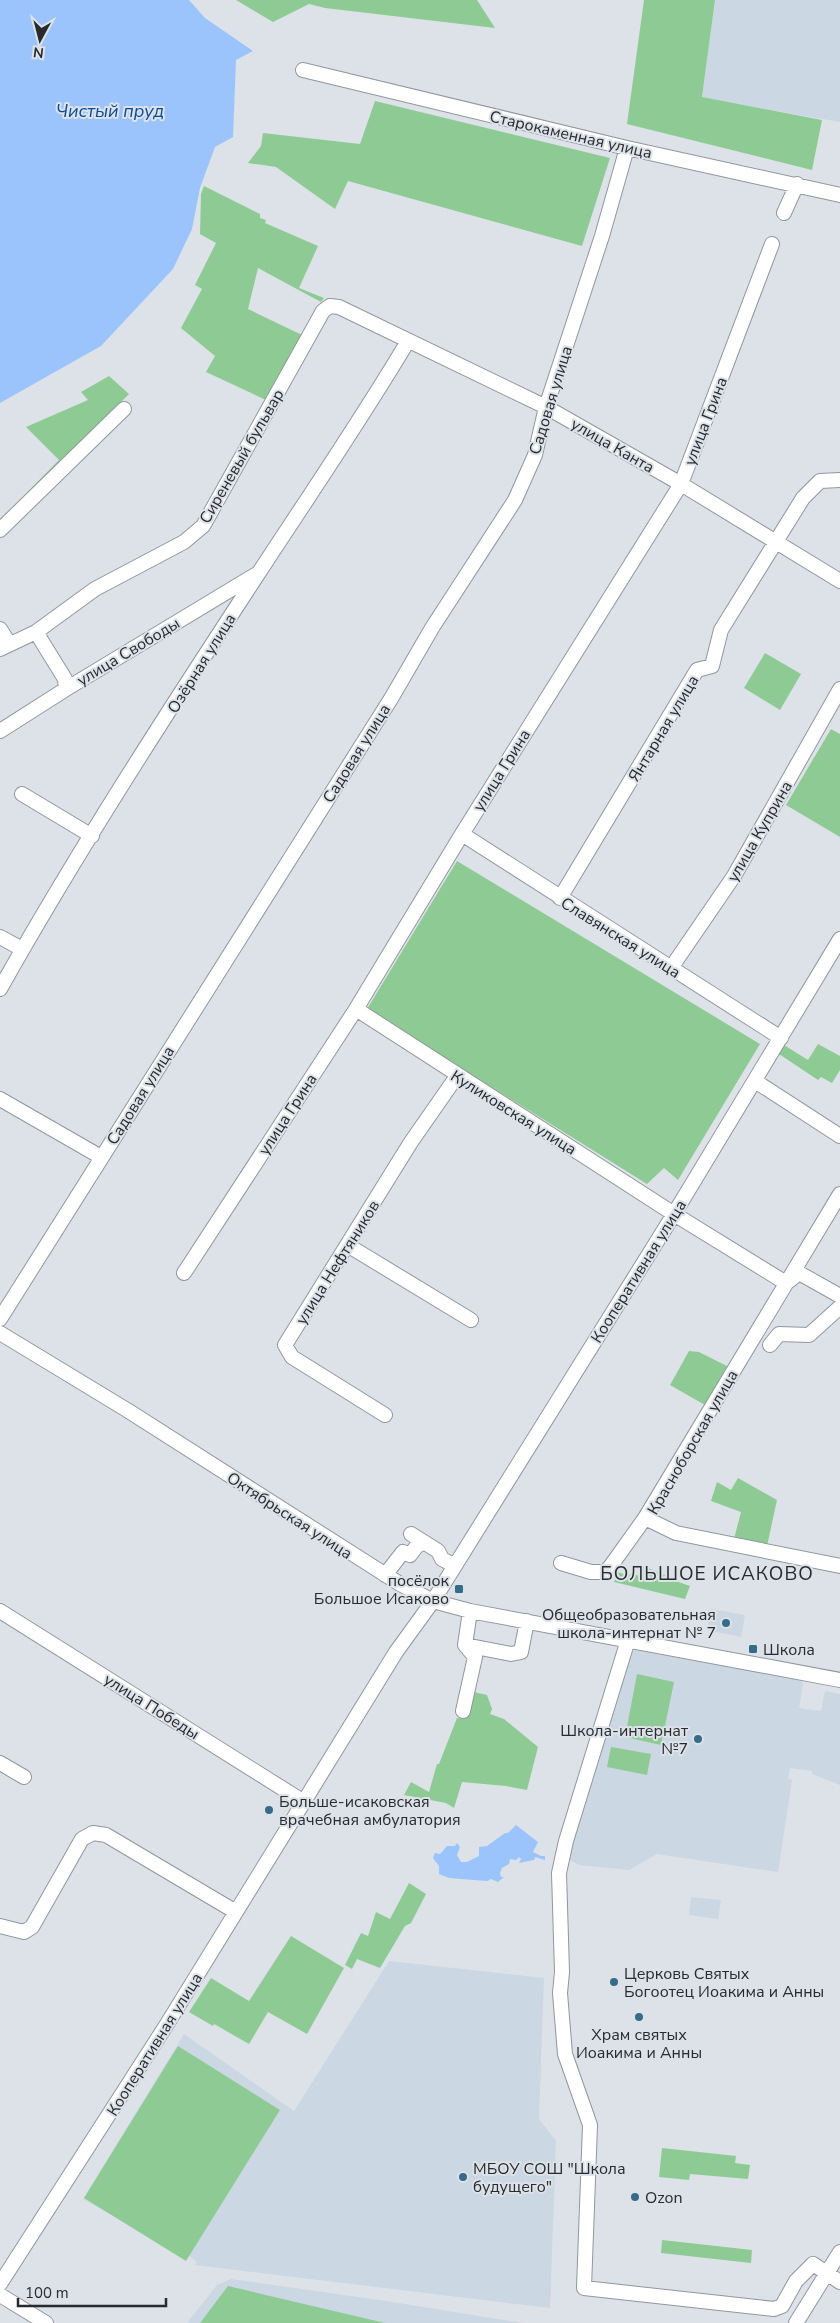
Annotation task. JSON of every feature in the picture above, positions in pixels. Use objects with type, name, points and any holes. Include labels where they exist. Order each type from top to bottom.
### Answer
[{"type":"street","name":"Старокаменная улица","points":[[304,70],[627,148],[840,195]]},
{"type":"street","name":"Садовая улица","points":[[0,1319],[382,713],[432,628],[515,500],[535,455],[546,407],[627,148]]},
{"type":"street","points":[[784,213],[797,184]]},
{"type":"street","name":"улица Грина","points":[[184,1273],[356,1009],[462,834],[681,484],[772,244]]},
{"type":"street","name":"улица Канта","points":[[323,311],[330,306],[339,307],[546,407],[681,484],[840,581]]},
{"type":"street","name":"Сиреневый бульвар","points":[[5,646],[36,632],[95,589],[184,542],[203,526],[323,311]]},
{"type":"street","name":"Озёрная улица","points":[[0,989],[22,949],[92,836],[258,574],[361,420],[408,341]]},
{"type":"street","points":[[0,530],[124,409]]},
{"type":"street","name":"Янтарная улица","points":[[560,898],[697,670],[712,666],[722,630],[803,498],[820,481],[840,480]]},
{"type":"street","name":"улица Свободы","points":[[0,731],[66,688],[258,574]]},
{"type":"street","points":[[0,629],[5,646]]},
{"type":"street","points":[[36,632],[65,679],[66,688]]},
{"type":"street","name":"улица Куприна","points":[[671,968],[734,876],[840,689]]},
{"type":"street","points":[[22,794],[92,836]]},
{"type":"street","name":"Славянская улица","points":[[462,834],[781,1038]]},
{"type":"street","points":[[0,937],[22,949]]},
{"type":"street","name":"Кооперативная улица","points":[[0,2284],[236,1912],[396,1652],[433,1601],[455,1566],[781,1038],[835,958],[840,938]]},
{"type":"street","name":"Куликовская улица","points":[[356,1009],[457,1076],[786,1283]]},
{"type":"street","name":"улица Нефтяников","points":[[384,1415],[292,1357],[285,1345],[349,1246],[411,1142],[457,1076]]},
{"type":"street","points":[[755,1081],[840,1136]]},
{"type":"street","points":[[0,1099],[101,1157]]},
{"type":"street","name":"Красноборская улица","points":[[840,1194],[645,1518],[676,1533],[840,1566]]},
{"type":"street","points":[[349,1246],[471,1320]]},
{"type":"street","points":[[786,1283],[799,1273],[840,1296]]},
{"type":"street","points":[[770,1345],[779,1334],[809,1335],[840,1307]]},
{"type":"street","name":"Октябрьская улица","points":[[0,1333],[126,1410],[385,1575],[433,1601],[470,1611],[840,1680]]},
{"type":"street","points":[[561,1563],[591,1572],[605,1572],[645,1518]]},
{"type":"street","points":[[410,1534],[438,1551],[442,1559],[455,1566]]},
{"type":"street","points":[[385,1575],[403,1552],[410,1555],[416,1546],[423,1542]]},
{"type":"street","name":"улица Победы","points":[[0,1611],[304,1802]]},
{"type":"street","points":[[465,1646],[470,1611]]},
{"type":"street","points":[[465,1646],[511,1654],[521,1652],[527,1621]]},
{"type":"street","points":[[628,1640],[566,1841],[559,1873],[562,2039],[565,2054],[590,2125],[584,2288],[774,2309],[782,2306],[796,2281],[813,2264],[840,2282]]},
{"type":"street","points":[[463,1711],[475,1657],[465,1646]]},
{"type":"street","points":[[0,1763],[24,1777]]},
{"type":"street","points":[[0,1926],[24,1932],[32,1927],[82,1840],[93,1833],[106,1835],[236,1912]]},
{"type":"street","points":[[796,2323],[840,2252]]},
{"type":"street","points":[[0,2295],[46,2323]]},
{"type":"shaded area","points":[[715,0],[840,0],[840,122],[702,98]]},
{"type":"shaded area","name":"Общеобразовательная школа-интернат № 7","points":[[711,1609],[745,1615],[741,1637],[707,1630]]},
{"type":"shaded area","name":"Школа-интернат №7","points":[[635,1650],[801,1680],[803,1684],[799,1708],[821,1711],[825,1691],[840,1694],[840,1785],[812,1774],[812,1771],[790,1768],[788,1779],[792,1780],[778,1872],[657,1854],[629,1870],[579,1865],[567,1858],[629,1656]]},
{"type":"shaded area","points":[[691,1897],[721,1900],[718,1919],[689,1915]]},
{"type":"shaded area","points":[[389,1961],[544,1978],[539,2119],[556,2141],[550,2308],[195,2265],[197,2262],[189,2256],[166,2246],[83,2199],[184,2034],[294,2111]]},
{"type":"shaded area","points":[[231,2279],[522,2323],[187,2323],[217,2285]]},
{"type":"green space","points":[[236,0],[477,0],[495,28],[325,8],[309,4],[273,22]]},
{"type":"green space","points":[[644,0],[715,0],[702,97],[822,120],[812,170],[627,124]]},
{"type":"green space","points":[[375,101],[610,158],[582,246],[348,181],[335,209],[276,167],[248,163],[261,146],[263,133],[360,144]]},
{"type":"green space","points":[[204,186],[260,214],[260,218],[266,220],[265,223],[318,246],[299,288],[324,298],[321,302],[258,268],[248,309],[302,335],[266,400],[206,372],[215,356],[181,328],[202,289],[195,285],[216,243],[200,234],[201,194]]},
{"type":"green space","points":[[109,376],[129,394],[0,524],[0,520],[59,460],[26,427],[88,400],[81,392]]},
{"type":"green space","points":[[765,653],[801,674],[780,710],[744,688]]},
{"type":"green space","points":[[831,729],[840,734],[840,837],[786,805]]},
{"type":"green space","points":[[457,861],[760,1044],[678,1180],[664,1168],[647,1184],[367,1009]]},
{"type":"green space","points":[[818,1044],[840,1056],[840,1070],[832,1083],[821,1077],[818,1080],[779,1054],[784,1045],[808,1060]]},
{"type":"green space","points":[[689,1351],[699,1352],[727,1366],[705,1405],[670,1385]]},
{"type":"green space","points":[[738,1478],[777,1500],[767,1546],[734,1539],[741,1512],[711,1501],[717,1482],[731,1490]]},
{"type":"green space","points":[[643,1566],[665,1575],[664,1577],[690,1586],[685,1599],[614,1582],[618,1572],[629,1576],[631,1573],[639,1576]]},
{"type":"green space","points":[[637,1674],[674,1682],[661,1745],[625,1737]]},
{"type":"green space","points":[[469,1691],[487,1695],[492,1709],[490,1714],[504,1719],[538,1747],[527,1790],[462,1782],[454,1808],[446,1803],[404,1795],[411,1782],[429,1792],[437,1764],[439,1764],[457,1718],[463,1719]]},
{"type":"green space","points":[[611,1747],[651,1754],[647,1775],[607,1767]]},
{"type":"green space","points":[[409,1883],[426,1894],[411,1923],[405,1926],[380,1968],[357,1959],[352,1969],[345,1965],[361,1933],[368,1936],[376,1912],[390,1919]]},
{"type":"green space","points":[[291,1936],[344,1968],[307,2034],[268,2012],[249,2044],[189,2012],[211,1978],[249,2001]]},
{"type":"green space","points":[[178,2046],[280,2110],[186,2261],[84,2198]]},
{"type":"green space","points":[[662,2148],[736,2156],[735,2163],[750,2165],[748,2179],[690,2174],[689,2180],[659,2177]]},
{"type":"green space","points":[[662,2240],[752,2250],[751,2263],[661,2253]]},
{"type":"green space","points":[[228,2286],[385,2323],[200,2323]]},
{"type":"water","name":"Чистый пруд","points":[[0,0],[189,0],[205,18],[253,51],[236,60],[233,137],[215,147],[200,188],[192,229],[173,269],[101,346],[0,403]]},
{"type":"water","points":[[516,1825],[538,1842],[533,1852],[545,1856],[545,1860],[535,1857],[534,1860],[519,1863],[521,1859],[519,1857],[516,1860],[510,1859],[509,1864],[502,1868],[500,1873],[501,1877],[504,1877],[498,1882],[491,1879],[487,1881],[449,1878],[439,1874],[439,1866],[433,1858],[435,1853],[440,1854],[447,1846],[455,1846],[457,1843],[460,1847],[457,1855],[461,1862],[467,1862],[479,1856],[479,1847],[487,1846],[505,1833],[508,1833]]},
{"type":"place","name":"посёлок Большое Исаково","points":[[459,1589]]},
{"type":"place","name":"Общеобразовательная школа-интернат № 7","points":[[726,1623]]},
{"type":"place","name":"Школа","points":[[753,1649]]},
{"type":"place","name":"Школа-интернат №7","points":[[698,1739]]},
{"type":"place","name":"Больше-исаковская врачебная амбулатория","points":[[269,1810]]},
{"type":"place","name":"Церковь Святых Богоотец Иоакима и Анны","points":[[614,1982]]},
{"type":"place","name":"Храм святых Иоакима и Анны","points":[[639,2017]]},
{"type":"place","name":"МБОУ СОШ \"Школа будущего\"","points":[[463,2177]]},
{"type":"place","name":"Ozon","points":[[635,2197]]},
{"type":"district","name":"БОЛЬШОЕ ИСАКОВО","points":[[707,1573]]}]
